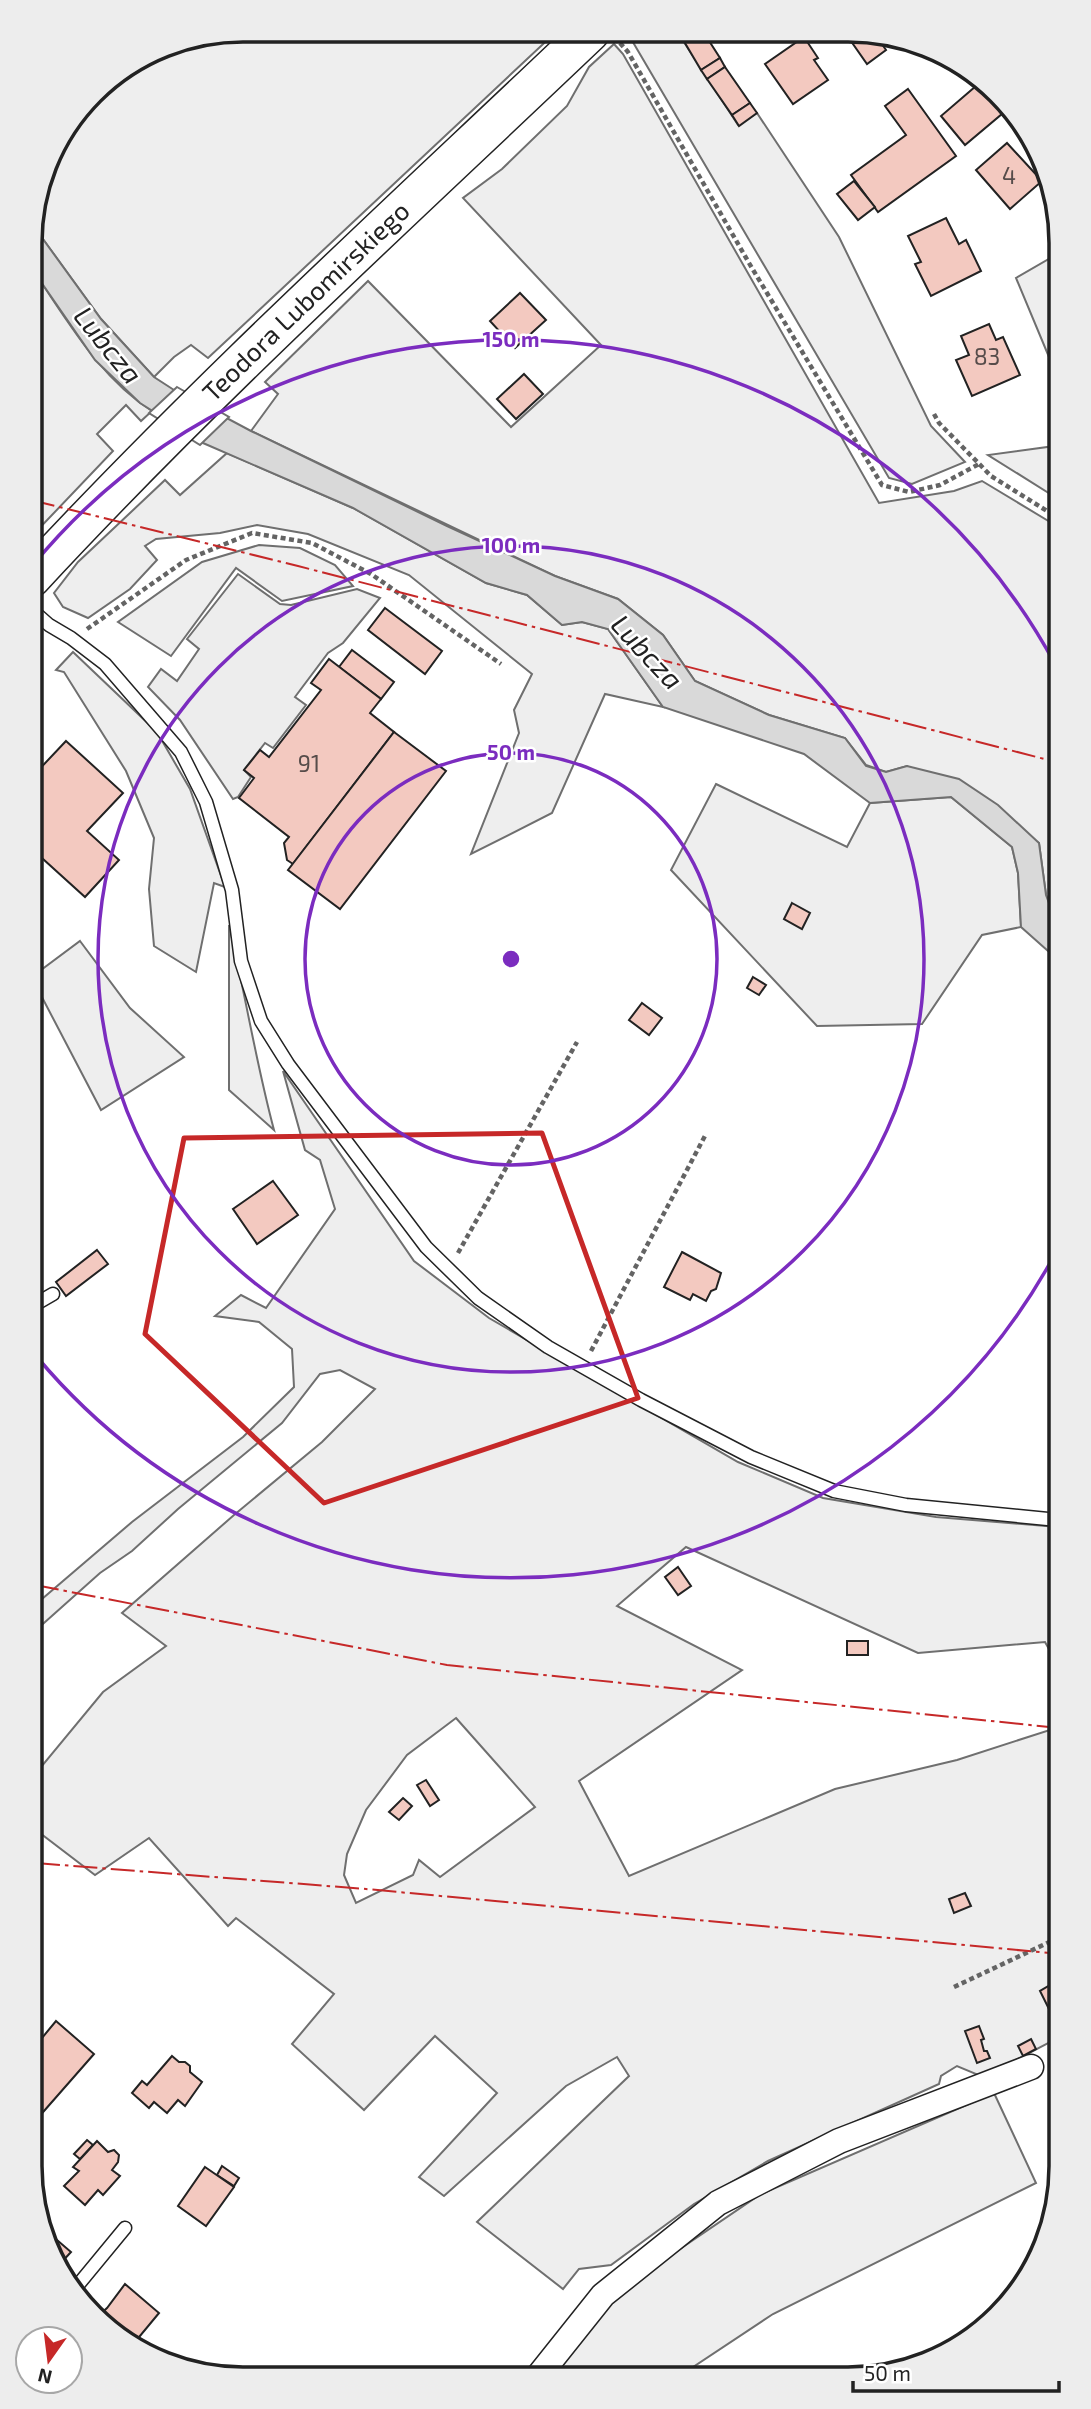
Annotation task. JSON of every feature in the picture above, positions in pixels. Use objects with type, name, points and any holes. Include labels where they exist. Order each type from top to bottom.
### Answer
[{"type":"highway","name":"Teodora Lubomirskiego","points":[[42,567],[117,485],[244,359],[593,42]]},
{"type":"street","points":[[546,2367],[603,2295],[718,2203],[839,2141],[1031,2067]]},
{"type":"lane","points":[[42,618],[105,664],[181,752],[206,802],[232,890],[242,961],[261,1021],[288,1064],[426,1247],[478,1298],[582,1368],[751,1457],[834,1490],[906,1505],[1049,1519]]},
{"type":"lane","points":[[42,1300],[53,1294]]},
{"type":"lane","points":[[80,2282],[125,2228]]},
{"type":"path","points":[[614,42],[628,52],[749,263],[882,485],[909,492],[940,485],[979,464]]},
{"type":"path","points":[[934,414],[939,423],[991,476],[1049,512]]},
{"type":"path","points":[[71,638],[186,560],[251,533],[312,543],[324,549],[371,574],[501,664]]},
{"type":"path","points":[[449,1269],[577,1042]]},
{"type":"path","points":[[582,1368],[706,1134]]},
{"type":"path","points":[[954,1987],[1049,1942]]},
{"type":"highlighted area","points":[[542,1133],[638,1398],[324,1503],[145,1334],[184,1138]]},
{"type":"shaded area","points":[[230,42],[545,42],[208,358],[191,345],[154,377],[101,319],[42,238],[44,217],[57,166],[69,143],[101,101],[143,69],[166,57]]},
{"type":"shaded area","points":[[633,42],[684,42],[738,125],[757,113],[839,237],[931,426],[965,462],[912,484],[889,478]]},
{"type":"shaded area","points":[[614,44],[623,54],[879,503],[954,491],[982,481],[1049,521],[1049,903],[1039,843],[907,766],[886,772],[866,765],[845,738],[769,715],[695,681],[663,635],[618,599],[555,576],[251,431],[278,394],[265,382],[368,281],[511,427],[601,345],[463,198],[502,169],[567,106],[589,67]]},
{"type":"shaded area","points":[[1049,259],[1049,357],[1016,278]]},
{"type":"shaded area","points":[[42,284],[99,364],[133,397],[152,411],[141,421],[126,405],[97,434],[113,451],[42,525]]},
{"type":"shaded area","points":[[1049,447],[1049,493],[988,455]]},
{"type":"shaded area","points":[[227,453],[353,508],[486,583],[527,595],[562,625],[582,622],[608,629],[663,707],[605,694],[552,813],[471,854],[519,733],[514,710],[532,674],[409,575],[308,534],[257,525],[220,533],[156,539],[145,546],[157,560],[130,589],[88,618],[63,607],[54,593],[78,562],[165,480],[180,495]]},
{"type":"shaded area","points":[[259,545],[300,548],[335,565],[353,586],[282,601],[236,568],[171,656],[118,622],[202,562]]},
{"type":"shaded area","points":[[238,574],[280,604],[291,605],[357,589],[380,598],[343,643],[328,653],[295,697],[306,705],[273,748],[265,743],[244,770],[251,777],[238,797],[233,799],[180,720],[148,687],[161,669],[177,681],[199,649],[187,639]]},
{"type":"shaded area","points":[[73,652],[157,732],[190,789],[225,887],[214,883],[196,972],[154,946],[149,889],[154,838],[126,771],[64,672],[56,670]]},
{"type":"shaded area","points":[[716,784],[847,847],[870,803],[951,797],[1012,847],[1018,873],[1021,927],[982,935],[922,1024],[817,1026],[671,870]]},
{"type":"shaded area","points":[[229,925],[262,1079],[274,1130],[229,1090]]},
{"type":"shaded area","points":[[80,941],[130,1008],[184,1057],[101,1110],[42,997],[42,969]]},
{"type":"shaded area","points":[[283,1071],[414,1261],[489,1318],[738,1462],[823,1498],[936,1517],[1049,1526],[1049,1649],[1045,1642],[918,1653],[686,1547],[617,1606],[742,1670],[579,1781],[629,1876],[835,1789],[957,1760],[1049,1730],[1049,2043],[983,2077],[957,2066],[941,2076],[939,2084],[768,2161],[694,2204],[611,2265],[579,2269],[563,2289],[477,2222],[629,2076],[617,2057],[566,2086],[444,2196],[419,2177],[497,2093],[435,2036],[364,2110],[292,2044],[334,1994],[236,1918],[228,1926],[149,1838],[95,1875],[42,1835],[42,1766],[103,1692],[166,1646],[122,1613],[322,1442],[375,1389],[340,1370],[320,1374],[282,1423],[132,1551],[100,1573],[42,1625],[42,1599],[132,1522],[243,1437],[294,1387],[292,1349],[259,1322],[215,1316],[241,1295],[266,1308],[335,1209],[320,1160],[305,1150]],"holes":[[[456,1718],[535,1807],[440,1877],[419,1860],[413,1875],[356,1903],[344,1875],[347,1854],[366,1810],[407,1755]]]},
{"type":"shaded area","points":[[994,2093],[1036,2183],[773,2314],[693,2367],[556,2367],[621,2289],[761,2194]]},
{"type":"water","name":"Lubcza","points":[[42,238],[101,319],[154,377],[174,390],[251,431],[447,526],[555,576],[618,599],[663,635],[695,681],[769,715],[845,738],[866,766],[886,772],[907,766],[959,779],[998,805],[1039,843],[1049,903],[1049,952],[1021,927],[1018,873],[1012,847],[951,797],[870,803],[804,754],[663,707],[608,629],[582,622],[562,625],[527,595],[486,583],[353,508],[203,443],[140,403],[95,360],[42,283]]},
{"type":"pier","points":[[177,387],[229,417],[200,445],[149,413]]},
{"type":"building","points":[[684,42],[710,42],[720,58],[701,70]]},
{"type":"building","points":[[797,42],[807,42],[818,58],[814,60],[828,80],[793,104],[765,64]]},
{"type":"building","points":[[852,42],[883,45],[886,50],[867,64]]},
{"type":"building","points":[[720,58],[725,67],[707,79],[701,70]]},
{"type":"building","points":[[725,67],[750,103],[732,115],[707,79]]},
{"type":"building","points":[[974,88],[1002,114],[965,145],[941,116]]},
{"type":"building","points":[[908,89],[956,156],[878,212],[851,175],[906,135],[885,106]]},
{"type":"building","points":[[750,103],[757,113],[739,126],[732,115]]},
{"type":"building","points":[[1007,143],[1037,176],[1040,183],[1010,209],[976,170]]},
{"type":"building","points":[[854,181],[875,207],[858,220],[837,194]]},
{"type":"building","points":[[946,218],[959,244],[966,240],[981,271],[931,296],[915,264],[921,262],[908,236]]},
{"type":"building","points":[[520,293],[546,320],[515,348],[490,321]]},
{"type":"building","points":[[989,324],[996,340],[1003,337],[1020,375],[972,396],[956,360],[969,355],[961,336]]},
{"type":"building","points":[[524,374],[543,394],[516,419],[497,399]]},
{"type":"building","points":[[385,608],[442,651],[425,674],[368,630]]},
{"type":"building","points":[[352,650],[394,682],[381,699],[339,667]]},
{"type":"building","points":[[329,659],[381,699],[370,713],[394,732],[293,864],[287,860],[284,843],[289,837],[239,798],[254,778],[244,770],[260,750],[269,757],[321,690],[311,683]]},
{"type":"building","points":[[394,732],[446,771],[340,909],[288,870]]},
{"type":"building","points":[[66,741],[123,793],[87,831],[119,860],[85,897],[42,858],[42,766]]},
{"type":"building","points":[[792,903],[810,913],[802,929],[784,919]]},
{"type":"building","points":[[753,977],[766,985],[759,995],[747,988]]},
{"type":"building","points":[[642,1003],[662,1018],[649,1035],[629,1020]]},
{"type":"building","points":[[273,1181],[298,1215],[257,1244],[233,1209]]},
{"type":"building","points":[[97,1250],[108,1264],[66,1296],[56,1282]]},
{"type":"building","points":[[682,1252],[721,1273],[716,1289],[711,1291],[706,1301],[693,1294],[690,1300],[664,1287]]},
{"type":"building","points":[[678,1567],[691,1586],[678,1595],[665,1577]]},
{"type":"building","points":[[847,1641],[868,1641],[868,1655],[847,1655]]},
{"type":"building","points":[[426,1780],[439,1800],[430,1806],[417,1785]]},
{"type":"building","points":[[403,1798],[412,1806],[399,1820],[389,1812]]},
{"type":"building","points":[[965,1893],[971,1906],[954,1913],[949,1899]]},
{"type":"building","points":[[1049,1986],[1049,2009],[1040,1991]]},
{"type":"building","points":[[56,2021],[94,2054],[42,2113],[42,2038]]},
{"type":"building","points":[[979,2026],[984,2039],[981,2040],[984,2051],[987,2051],[990,2058],[977,2063],[965,2031]]},
{"type":"building","points":[[1031,2039],[1036,2049],[1023,2056],[1018,2046]]},
{"type":"building","points":[[172,2056],[190,2066],[190,2072],[202,2082],[185,2106],[178,2100],[167,2113],[154,2102],[149,2108],[132,2093],[142,2081],[147,2085]]},
{"type":"building","points":[[87,2140],[93,2145],[80,2159],[74,2154]]},
{"type":"building","points":[[97,2141],[108,2152],[114,2150],[119,2155],[112,2170],[120,2176],[103,2195],[98,2190],[85,2205],[64,2186],[79,2171],[73,2167]]},
{"type":"building","points":[[222,2166],[239,2178],[234,2186],[217,2175]]},
{"type":"building","points":[[205,2167],[234,2187],[206,2226],[178,2206]]},
{"type":"building","points":[[56,2239],[71,2252],[65,2258]]},
{"type":"building","points":[[125,2284],[159,2313],[139,2337],[104,2311]]},
{"type":"power","points":[[42,503],[298,566],[1049,760]]},
{"type":"power","points":[[42,1586],[447,1665],[1049,1727]]},
{"type":"power","points":[[42,1863],[366,1889],[1049,1953]]}]
